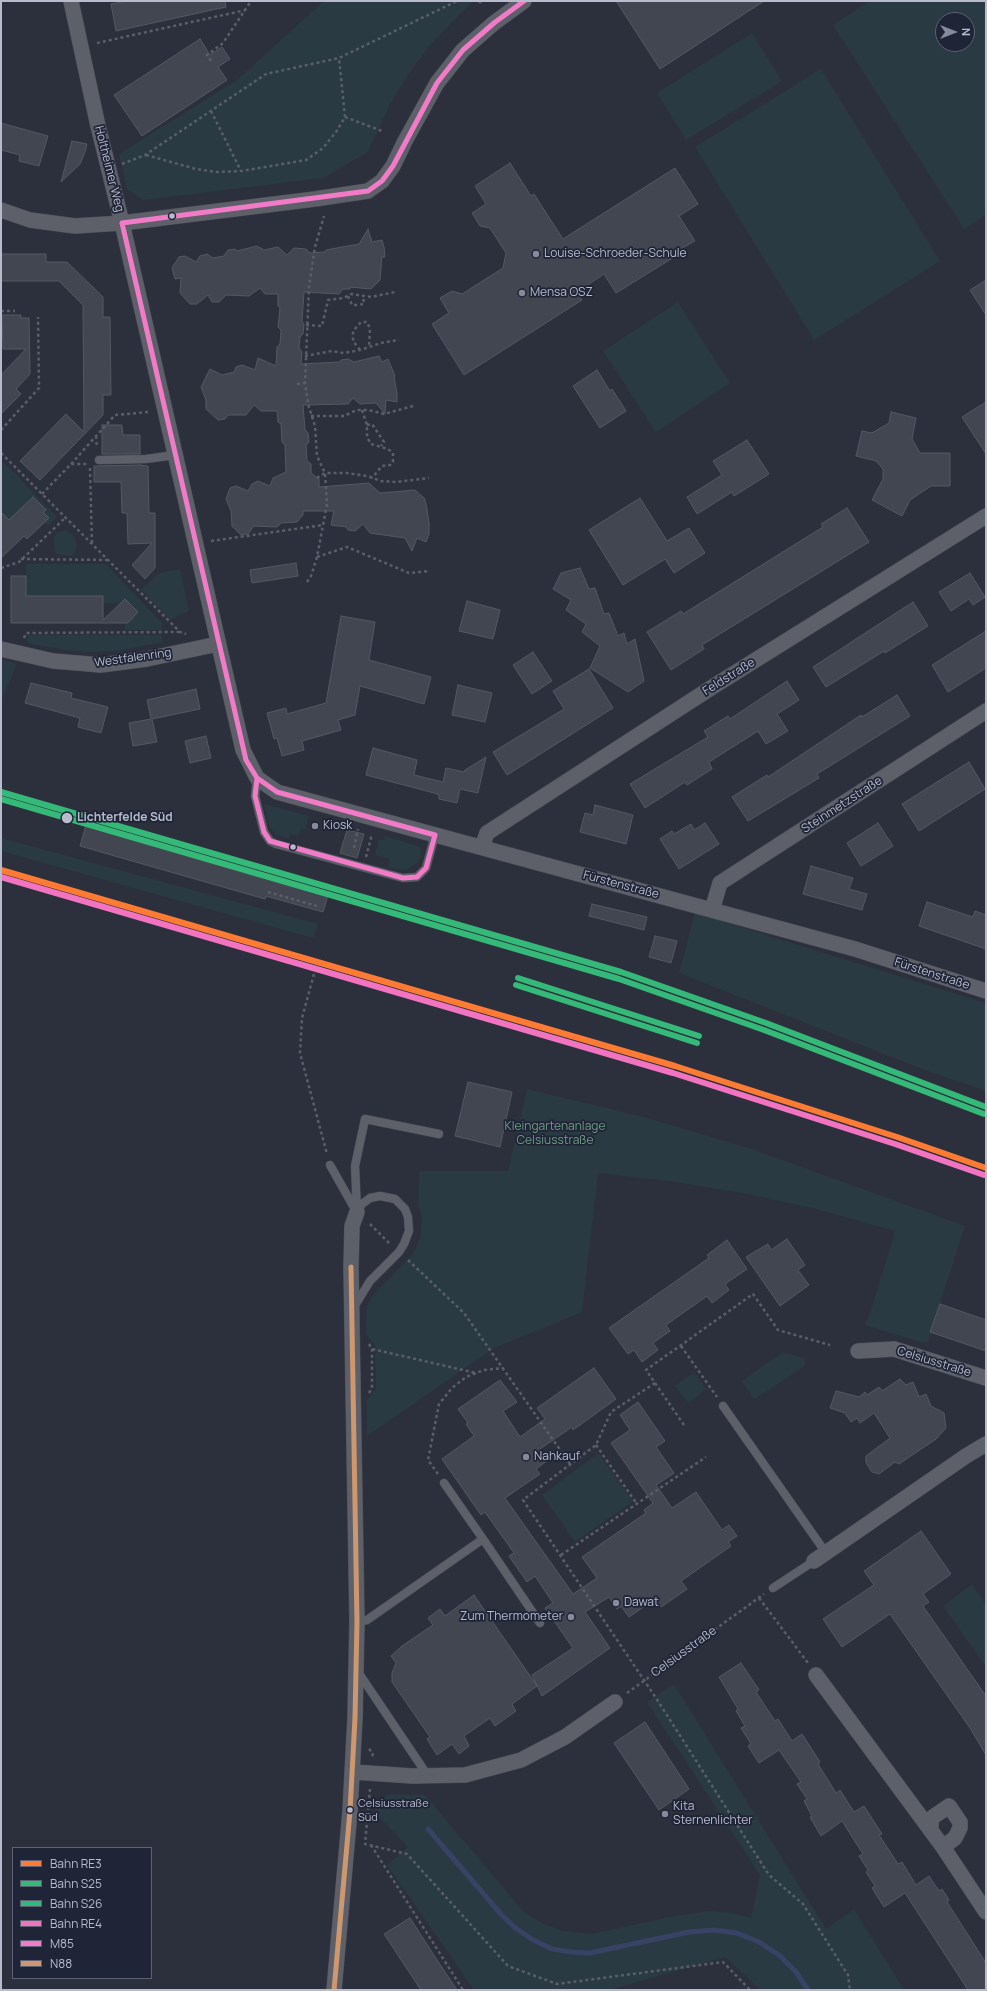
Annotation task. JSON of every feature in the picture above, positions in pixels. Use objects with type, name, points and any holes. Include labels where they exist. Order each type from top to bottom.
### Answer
[{"type":"street","name":"Holtheimer Weg","points":[[71,1],[98,126],[122,223],[243,750],[256,782]]},
{"type":"street","points":[[1,210],[30,220],[76,226],[122,223],[368,191],[382,181],[393,166],[437,83],[463,50],[494,23],[524,1]]},
{"type":"street","name":"Feldstraße","points":[[482,847],[487,833],[720,682],[984,521]]},
{"type":"street","name":"Westfalenring","points":[[1,649],[53,661],[101,665],[146,659],[218,644]]},
{"type":"street","name":"Steinmetzstraße","points":[[712,910],[720,883],[986,711]]},
{"type":"street","name":"Fürstenstraße","points":[[256,782],[277,792],[856,949],[986,991]]},
{"type":"street","points":[[334,1990],[353,1772],[357,1622],[352,1226],[357,1212]]},
{"type":"street","name":"Celsiusstraße","points":[[858,1351],[894,1349],[986,1378]]},
{"type":"street","points":[[814,1561],[966,1456],[986,1444]]},
{"type":"street","points":[[816,1675],[931,1830],[986,1912]]},
{"type":"street","points":[[353,1772],[428,1776],[465,1775],[521,1760],[565,1737],[615,1702]]},
{"type":"street","points":[[931,1830],[931,1820],[933,1817],[949,1806],[960,1822],[960,1828],[955,1838],[943,1847]]},
{"type":"lane","points":[[98,460],[146,459],[175,455]]},
{"type":"lane","points":[[256,782],[255,796],[264,832],[270,841],[276,844],[403,878],[417,877],[426,868],[435,834]]},
{"type":"lane","points":[[357,1212],[355,1166],[366,1118],[439,1134]]},
{"type":"lane","points":[[330,1166],[357,1212]]},
{"type":"lane","points":[[352,1310],[370,1281],[399,1252],[409,1231],[408,1217],[401,1203],[395,1199],[380,1196],[370,1198],[362,1204],[357,1212]]},
{"type":"lane","points":[[723,1406],[826,1553]]},
{"type":"lane","points":[[444,1483],[540,1623]]},
{"type":"lane","points":[[357,1622],[367,1620],[483,1539]]},
{"type":"lane","points":[[773,1588],[814,1561]]},
{"type":"lane","points":[[356,1669],[428,1776]]},
{"type":"path","points":[[211,62],[207,55],[223,43],[251,1]]},
{"type":"path","points":[[118,166],[145,154],[266,74],[339,58],[457,1]]},
{"type":"path","points":[[92,44],[246,10]]},
{"type":"path","points":[[145,154],[196,169],[217,172],[275,167],[306,160],[323,148],[336,132],[345,116],[339,58]]},
{"type":"path","points":[[211,111],[241,171]]},
{"type":"path","points":[[345,116],[382,131]]},
{"type":"path","points":[[307,582],[311,576],[317,557],[327,504],[325,473],[317,456],[315,426],[311,416],[304,383],[308,287],[315,247],[324,216]]},
{"type":"path","points":[[306,325],[322,326],[328,300],[348,296],[371,296],[395,292]]},
{"type":"path","points":[[348,296],[352,305],[357,305],[364,304],[364,295]]},
{"type":"path","points":[[1,311],[15,311]]},
{"type":"path","points":[[1,430],[39,388],[38,317]]},
{"type":"path","points":[[360,350],[353,341],[353,331],[361,322],[367,322],[370,329],[369,347]]},
{"type":"path","points":[[304,356],[332,351],[344,353],[360,350],[381,343],[399,340]]},
{"type":"path","points":[[297,384],[304,383]]},
{"type":"path","points":[[311,416],[344,416],[362,410],[369,410],[384,414],[413,406]]},
{"type":"path","points":[[362,410],[367,425],[367,437],[371,444],[381,446],[393,453],[393,462],[390,465],[382,466],[372,478]]},
{"type":"path","points":[[42,494],[116,415],[165,411]]},
{"type":"path","points":[[367,425],[372,424],[384,442],[381,446]]},
{"type":"path","points":[[1,453],[92,546],[180,632]]},
{"type":"path","points":[[71,464],[90,464],[92,546]]},
{"type":"path","points":[[317,478],[325,473],[346,473],[381,481],[396,482],[428,478]]},
{"type":"path","points":[[1,568],[21,559],[65,518]]},
{"type":"path","points":[[211,541],[323,525]]},
{"type":"path","points":[[317,557],[346,547],[409,573],[430,571]]},
{"type":"path","points":[[21,559],[108,560]]},
{"type":"path","points":[[17,653],[26,633],[180,632],[188,634]]},
{"type":"path","points":[[354,848],[358,833],[357,827]]},
{"type":"path","points":[[364,867],[373,833]]},
{"type":"path","points":[[268,892],[320,907]]},
{"type":"path","points":[[314,974],[302,1018],[300,1053],[330,1166]]},
{"type":"path","points":[[357,1212],[464,1313],[570,1464]]},
{"type":"path","points":[[684,1425],[646,1370],[753,1294],[778,1330],[830,1345]]},
{"type":"path","points":[[353,1331],[362,1331],[372,1349],[477,1373]]},
{"type":"path","points":[[681,1346],[723,1406]]},
{"type":"path","points":[[444,1483],[428,1460],[439,1404],[452,1388],[466,1377],[484,1370],[503,1368]]},
{"type":"path","points":[[655,1383],[612,1412],[596,1445],[523,1500],[645,1680],[769,1875],[803,1904],[848,1975],[850,1990]]},
{"type":"path","points":[[596,1445],[637,1504]]},
{"type":"path","points":[[561,1555],[706,1457]]},
{"type":"path","name":"Celsiusstraße","points":[[615,1702],[773,1588]]},
{"type":"path","points":[[759,1598],[816,1675]]},
{"type":"path","points":[[370,1795],[366,1844],[407,1854],[508,1966],[556,1984],[723,1962],[750,1990]]},
{"type":"path","points":[[371,1845],[463,1990]]},
{"type":"green space","points":[[324,1],[473,1],[431,44],[412,69],[389,106],[368,152],[323,178],[143,200],[127,189],[119,154],[237,80]]},
{"type":"green space","points":[[869,1],[986,1],[986,215],[964,229],[833,25]]},
{"type":"green space","points":[[752,33],[782,81],[686,140],[657,93]]},
{"type":"green space","points":[[821,69],[940,261],[814,340],[695,147]]},
{"type":"green space","points":[[678,302],[730,383],[656,432],[603,351]]},
{"type":"green space","points":[[4,462],[57,517],[48,526],[45,523],[49,518],[43,512],[45,509],[33,497],[9,520],[1,520],[1,465]]},
{"type":"green space","points":[[66,530],[74,536],[77,545],[75,553],[70,556],[56,554],[54,546],[54,537],[58,532]]},
{"type":"green space","points":[[26,564],[106,564],[162,623],[162,630],[125,630],[125,622],[128,623],[138,612],[125,599],[121,603],[103,603],[103,596],[26,596]]},
{"type":"green space","points":[[180,569],[189,611],[170,620],[141,590],[159,573]]},
{"type":"green space","points":[[28,635],[162,635],[163,642],[117,651],[91,652],[65,650],[27,643]]},
{"type":"green space","points":[[1,659],[17,664],[1,701]]},
{"type":"green space","points":[[264,804],[309,816],[305,830],[301,829],[298,836],[290,834],[289,839],[275,834],[268,823]]},
{"type":"green space","points":[[385,836],[420,847],[421,855],[417,863],[405,870],[388,867],[390,859],[375,855],[379,839],[384,840]]},
{"type":"green space","points":[[1,838],[318,924],[313,938],[1,851]]},
{"type":"green space","points":[[695,913],[986,1003],[986,1091],[922,1069],[679,973]]},
{"type":"green space","name":"Kleingartenanlage Celsiusstraße","points":[[527,1089],[644,1117],[752,1149],[965,1226],[927,1344],[865,1325],[873,1304],[895,1231],[813,1208],[737,1192],[669,1181],[598,1173],[582,1312],[494,1348],[367,1436],[367,1400],[376,1389],[375,1346],[366,1334],[367,1306],[373,1295],[412,1255],[416,1248],[421,1235],[422,1216],[418,1206],[419,1171],[508,1171]]},
{"type":"green space","points":[[783,1352],[804,1358],[805,1366],[754,1399],[742,1381]]},
{"type":"green space","points":[[694,1372],[706,1389],[688,1403],[675,1386]]},
{"type":"green space","points":[[598,1453],[633,1501],[575,1542],[542,1495]]},
{"type":"green space","points":[[972,1584],[986,1605],[986,1667],[943,1606]]},
{"type":"green space","points":[[674,1684],[826,1929],[854,1909],[904,1990],[761,1990],[725,1957],[609,1990],[474,1990],[387,1865],[408,1847],[375,1813],[376,1804],[389,1794],[425,1795],[525,1913],[544,1924],[563,1931],[592,1934],[674,1916],[709,1911],[732,1913],[751,1918],[760,1875],[647,1702]]},
{"type":"building","points":[[126,1],[225,1],[226,7],[116,31],[111,4]]},
{"type":"building","points":[[616,1],[764,1],[660,69]]},
{"type":"building","points":[[200,39],[210,55],[222,47],[230,59],[218,67],[227,80],[142,136],[114,95]]},
{"type":"building","points":[[1,123],[48,136],[39,166],[19,161],[20,155],[1,150]]},
{"type":"building","points":[[72,141],[87,144],[85,152],[80,164],[61,182]]},
{"type":"building","points":[[510,163],[531,196],[534,194],[563,239],[675,168],[698,204],[679,216],[695,241],[682,248],[684,251],[616,293],[604,274],[577,292],[582,300],[464,375],[432,324],[449,313],[440,298],[452,291],[462,294],[503,268],[506,253],[490,228],[480,226],[472,213],[486,204],[475,186]]},
{"type":"building","points":[[368,229],[372,242],[382,240],[384,247],[385,257],[382,257],[380,280],[371,289],[350,287],[350,289],[343,289],[339,294],[304,292],[302,321],[304,324],[303,334],[300,337],[299,348],[302,352],[301,364],[340,362],[341,360],[348,359],[354,362],[379,356],[382,362],[388,359],[395,376],[397,402],[386,400],[385,414],[376,403],[360,404],[353,398],[348,404],[303,405],[305,430],[308,433],[309,442],[306,445],[307,461],[311,464],[311,473],[319,479],[319,487],[369,483],[380,493],[415,490],[424,498],[426,504],[429,534],[426,542],[417,538],[412,551],[405,538],[370,533],[363,524],[355,531],[348,530],[346,527],[331,525],[334,511],[303,511],[303,515],[297,522],[281,523],[277,527],[254,526],[248,534],[241,535],[232,526],[231,511],[226,499],[230,488],[236,486],[248,491],[252,484],[258,481],[270,486],[273,478],[286,472],[285,445],[282,442],[281,424],[278,422],[277,411],[261,411],[254,405],[246,415],[228,415],[225,419],[218,420],[206,409],[206,400],[201,387],[210,369],[222,375],[234,372],[236,367],[242,365],[255,370],[258,358],[276,366],[277,347],[280,344],[281,330],[278,327],[280,308],[278,306],[278,294],[265,294],[260,288],[249,296],[226,295],[219,302],[212,302],[208,295],[197,304],[190,304],[180,293],[181,278],[175,279],[172,268],[179,257],[185,256],[196,262],[200,256],[207,254],[213,258],[224,256],[228,250],[235,249],[237,251],[257,246],[264,250],[278,247],[287,255],[294,248],[306,249],[310,253],[324,252],[326,250],[359,244]]},
{"type":"building","points":[[1,254],[46,254],[46,262],[67,262],[103,297],[103,317],[110,317],[111,395],[103,395],[103,415],[40,480],[20,461],[66,414],[84,432],[83,305],[59,281],[1,281]]},
{"type":"building","points":[[986,280],[986,315],[970,290]]},
{"type":"building","points":[[2,315],[21,315],[21,318],[29,318],[30,374],[16,389],[21,394],[1,414],[1,375],[26,349],[3,349]]},
{"type":"building","points":[[597,370],[610,391],[612,389],[626,411],[600,428],[573,386]]},
{"type":"building","points":[[986,402],[986,454],[962,417]]},
{"type":"building","points":[[891,412],[916,418],[912,439],[920,453],[950,453],[950,486],[931,486],[910,500],[902,516],[872,500],[883,479],[883,469],[876,461],[856,456],[862,431],[872,433],[889,423]]},
{"type":"building","points":[[102,425],[122,425],[123,435],[140,435],[140,454],[102,454]]},
{"type":"building","points":[[747,440],[769,474],[734,496],[732,492],[697,514],[687,497],[722,475],[713,461]]},
{"type":"building","points":[[94,466],[148,466],[149,513],[155,513],[155,568],[145,579],[132,565],[152,543],[128,544],[127,513],[122,513],[121,482],[94,482]]},
{"type":"building","points":[[33,497],[46,510],[43,512],[49,518],[27,539],[24,536],[1,558],[1,512],[9,520]]},
{"type":"building","points":[[640,498],[667,541],[689,528],[705,553],[674,573],[665,559],[623,585],[589,530]]},
{"type":"building","points":[[847,508],[869,542],[702,645],[704,649],[671,670],[647,632],[681,611],[683,614],[823,527],[821,524]]},
{"type":"building","points":[[296,563],[298,576],[252,583],[250,570]]},
{"type":"building","points":[[580,568],[589,589],[595,588],[604,614],[609,613],[618,636],[624,633],[627,644],[635,639],[644,681],[628,692],[590,668],[600,646],[582,632],[586,624],[566,610],[571,600],[553,589],[561,573]]},
{"type":"building","points":[[970,573],[985,597],[973,605],[969,599],[951,611],[939,592]]},
{"type":"building","points":[[11,576],[26,576],[26,596],[103,596],[103,620],[125,599],[138,612],[128,623],[11,623]]},
{"type":"building","points":[[467,601],[500,610],[493,639],[459,631]]},
{"type":"building","points":[[913,602],[928,626],[826,687],[813,667]]},
{"type":"building","points":[[341,616],[375,622],[369,660],[431,677],[424,704],[360,686],[355,715],[338,720],[341,730],[302,741],[304,750],[282,756],[277,738],[274,739],[267,713],[286,708],[287,714],[326,703]]},
{"type":"building","points":[[986,631],[986,668],[948,692],[932,665]]},
{"type":"building","points":[[533,652],[552,681],[532,694],[513,665]]},
{"type":"building","points":[[589,669],[613,708],[507,775],[493,752],[564,709],[553,691]]},
{"type":"building","points":[[787,681],[799,700],[777,714],[788,731],[766,744],[758,731],[709,762],[712,769],[687,785],[685,782],[645,808],[630,784],[708,737],[704,731],[728,716],[730,719]]},
{"type":"building","points":[[31,683],[72,693],[71,698],[108,707],[101,733],[78,727],[80,718],[25,703]]},
{"type":"building","points":[[458,685],[492,693],[485,722],[452,715]]},
{"type":"building","points":[[196,689],[200,709],[152,719],[157,742],[133,746],[129,723],[151,719],[147,700]]},
{"type":"building","points":[[897,695],[910,716],[817,774],[819,778],[748,821],[732,797],[767,775],[768,777],[861,715],[862,717]]},
{"type":"building","points":[[206,736],[211,758],[190,763],[185,741]]},
{"type":"building","points":[[373,748],[417,760],[414,775],[443,782],[446,768],[464,772],[486,757],[478,793],[460,789],[457,803],[439,799],[439,795],[434,793],[366,775]]},
{"type":"building","points":[[969,762],[985,789],[919,831],[902,804]]},
{"type":"building","points":[[595,805],[633,815],[626,844],[580,832],[585,813],[593,815]]},
{"type":"building","points":[[87,822],[272,876],[271,878],[328,895],[323,912],[266,896],[265,899],[80,846]]},
{"type":"building","points":[[705,823],[719,844],[679,869],[660,839],[672,831],[674,834],[691,824],[694,830]]},
{"type":"building","points":[[878,823],[893,846],[861,866],[847,843]]},
{"type":"building","points":[[347,830],[364,834],[357,858],[340,853]]},
{"type":"building","points":[[811,866],[853,878],[849,889],[867,894],[862,910],[803,894]]},
{"type":"building","points":[[927,902],[973,917],[975,911],[986,915],[986,949],[919,926]]},
{"type":"building","points":[[592,904],[647,917],[644,930],[589,916]]},
{"type":"building","points":[[655,936],[677,941],[671,963],[649,957]]},
{"type":"building","points":[[468,1082],[512,1092],[500,1147],[455,1136]]},
{"type":"building","points":[[787,1239],[805,1265],[798,1270],[809,1285],[780,1306],[746,1257],[768,1244],[771,1250]]},
{"type":"building","points":[[727,1240],[747,1269],[725,1284],[729,1290],[712,1303],[707,1296],[666,1325],[670,1331],[653,1343],[658,1350],[642,1362],[634,1350],[628,1354],[609,1328],[709,1258],[707,1255]]},
{"type":"building","points":[[940,1304],[986,1320],[986,1351],[930,1332]]},
{"type":"building","points":[[594,1368],[616,1399],[573,1430],[572,1427],[540,1449],[548,1460],[536,1469],[540,1474],[505,1498],[573,1594],[597,1578],[582,1557],[646,1513],[644,1510],[653,1503],[611,1443],[630,1430],[620,1415],[638,1402],[665,1441],[656,1447],[674,1473],[656,1485],[672,1508],[696,1492],[722,1530],[729,1525],[737,1536],[728,1542],[731,1546],[681,1581],[687,1589],[661,1607],[655,1599],[629,1617],[621,1606],[617,1609],[609,1597],[585,1612],[610,1648],[542,1696],[532,1675],[573,1648],[545,1608],[553,1603],[535,1576],[527,1582],[509,1556],[514,1553],[485,1512],[481,1515],[442,1459],[474,1436],[466,1424],[468,1423],[458,1409],[500,1380],[517,1402],[503,1411],[520,1437],[545,1419],[537,1408]]},
{"type":"building","points":[[900,1379],[906,1385],[913,1382],[919,1397],[926,1394],[931,1406],[944,1413],[946,1428],[936,1439],[899,1464],[895,1462],[879,1474],[872,1472],[866,1463],[866,1456],[890,1438],[874,1413],[860,1423],[857,1418],[851,1422],[845,1413],[830,1408],[836,1391],[859,1397],[865,1392],[867,1395],[879,1387],[882,1391]]},
{"type":"building","points":[[921,1531],[951,1574],[923,1594],[929,1602],[923,1606],[986,1696],[986,1755],[970,1728],[890,1614],[842,1647],[823,1619],[874,1585],[864,1571]]},
{"type":"building","points":[[474,1595],[537,1686],[512,1704],[516,1711],[495,1726],[490,1718],[464,1736],[469,1746],[459,1754],[452,1744],[437,1755],[427,1739],[430,1737],[392,1682],[392,1673],[396,1663],[391,1656],[402,1646],[433,1625],[428,1618],[440,1609],[445,1616]]},
{"type":"building","points":[[741,1663],[759,1690],[756,1692],[775,1721],[778,1719],[792,1741],[802,1734],[820,1762],[818,1764],[836,1793],[840,1790],[854,1812],[864,1806],[882,1834],[879,1835],[898,1864],[902,1862],[916,1885],[929,1876],[939,1891],[942,1889],[949,1900],[947,1902],[986,1963],[986,1990],[968,1990],[905,1893],[884,1907],[872,1888],[875,1886],[866,1872],[868,1870],[859,1856],[863,1854],[842,1821],[821,1836],[810,1817],[812,1816],[804,1801],[807,1799],[797,1784],[801,1782],[779,1750],[759,1763],[748,1746],[751,1744],[741,1728],[745,1726],[736,1711],[738,1709],[719,1677]]},
{"type":"building","points":[[645,1722],[689,1789],[659,1810],[614,1743]]},
{"type":"building","points":[[410,1918],[457,1990],[421,1990],[384,1934]]},
{"type":"waterway","points":[[428,1829],[500,1913],[514,1927],[533,1940],[552,1949],[590,1953],[689,1932],[714,1930],[737,1933],[759,1942],[779,1955],[796,1972],[808,1990]]},
{"type":"rail line","name":"S25","points":[[1,792],[621,972],[766,1023],[986,1107]]},
{"type":"rail line","name":"S26","points":[[1,799],[619,979],[764,1030],[984,1114]]},
{"type":"rail line","name":"RE3","points":[[1,870],[675,1066],[897,1137],[986,1168]]},
{"type":"rail line","name":"RE4","points":[[1,877],[673,1073],[895,1144],[984,1175]]},
{"type":"rail line","name":"S25","points":[[518,978],[699,1036]]},
{"type":"rail line","name":"S26","points":[[516,985],[697,1043]]},
{"type":"transit line","name":"M85","points":[[122,223],[368,191],[382,181],[393,166],[437,83],[463,50],[494,23],[524,1]]},
{"type":"transit line","name":"M85","points":[[122,223],[246,760],[257,778]]},
{"type":"transit line","name":"M85","points":[[257,778],[277,792],[435,835],[426,868],[417,877],[403,878],[270,841],[264,832],[255,796],[257,778]]},
{"type":"transit line","name":"N88","points":[[334,1990],[350,1811],[355,1718],[357,1622],[351,1267]]},
{"type":"place","name":"Louise-Schroeder-Schule","points":[[536,254]]},
{"type":"place","name":"Mensa OSZ","points":[[522,293]]},
{"type":"place","name":"Lichterfelde Süd","points":[[67,818]]},
{"type":"place","name":"Kiosk","points":[[315,826]]},
{"type":"place","name":"Nahkauf","points":[[526,1457]]},
{"type":"place","name":"Dawat","points":[[616,1603]]},
{"type":"place","name":"Zum Thermometer","points":[[571,1617]]},
{"type":"place","name":"Celsiusstraße Süd","points":[[350,1810]]},
{"type":"place","name":"Kita Sternenlichter","points":[[665,1814]]}]
